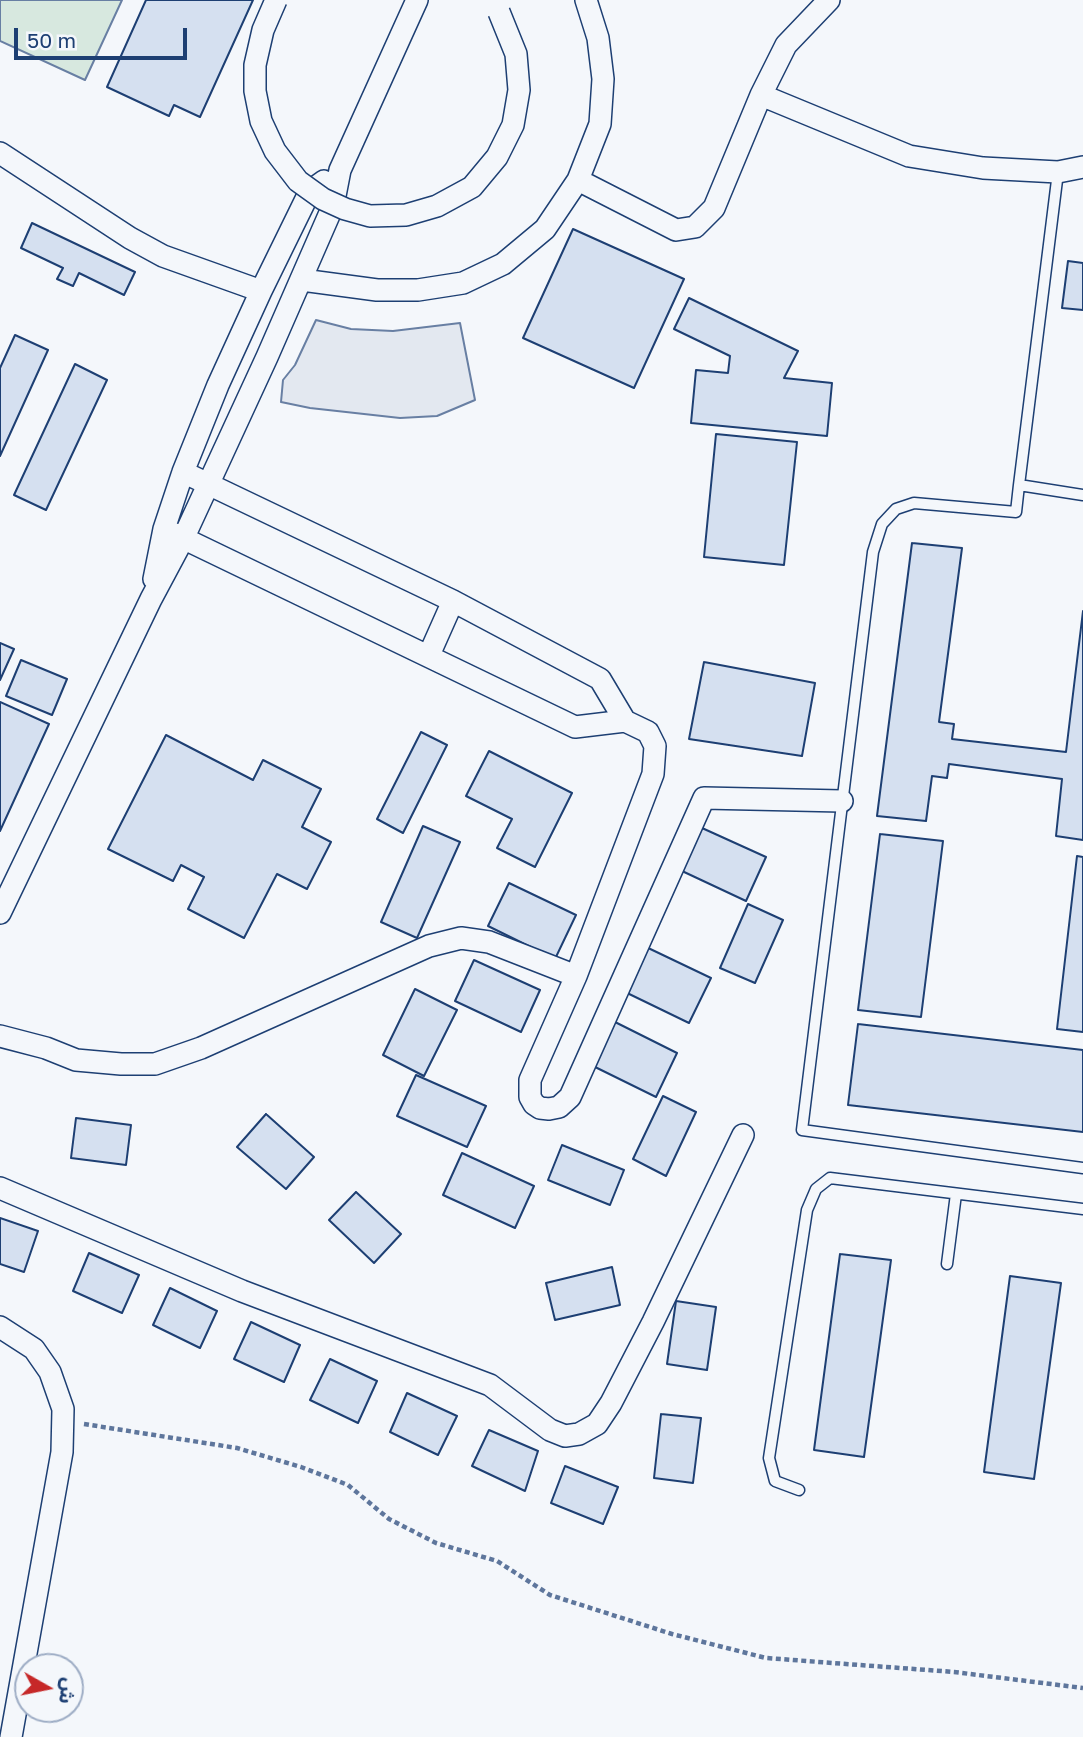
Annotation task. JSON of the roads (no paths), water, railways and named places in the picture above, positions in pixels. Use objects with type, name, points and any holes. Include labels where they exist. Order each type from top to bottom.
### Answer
[{"type":"street","points":[[276,0],[263,30],[256,65],[255,91],[261,121],[275,151],[298,181],[323,200],[370,216],[406,215],[437,206],[472,187],[497,157],[513,125],[519,90],[516,54],[497,6]]},
{"type":"street","points":[[0,913],[151,598],[183,539],[267,357],[334,206],[340,170],[417,0]]},
{"type":"street","points":[[302,280],[377,290],[418,290],[463,283],[503,264],[545,229],[578,180],[600,124],[603,79],[598,38],[586,0]]},
{"type":"street","points":[[578,180],[676,230],[695,228],[714,208],[761,95],[786,45],[830,0]]},
{"type":"street","points":[[761,95],[909,156],[983,168],[1058,172],[1083,167]]},
{"type":"street","points":[[0,153],[130,238],[163,256],[261,291]]},
{"type":"street","points":[[151,598],[163,529],[183,472],[237,344],[310,191],[340,170]]},
{"type":"street","points":[[237,344],[267,357]]},
{"type":"street","points":[[183,472],[453,601],[600,679],[625,721]]},
{"type":"street","points":[[163,529],[575,727],[625,721],[648,732],[655,746],[653,774],[576,976],[530,1080],[530,1097],[540,1108],[549,1110],[559,1107],[570,1097],[704,798],[842,801]]},
{"type":"street","points":[[429,655],[453,601]]},
{"type":"street","points":[[0,1037],[46,1048],[76,1060],[155,1064],[201,1048],[429,946],[461,938],[489,942],[576,976]]},
{"type":"street","points":[[0,1188],[242,1291],[490,1385],[550,1430],[565,1436],[579,1434],[597,1424],[611,1403],[743,1135]]},
{"type":"street","points":[[0,1326],[34,1349],[50,1372],[63,1409],[62,1452],[12,1737]]},
{"type":"lane","points":[[1058,172],[1016,512],[914,503],[896,509],[882,524],[873,552],[802,1130],[1083,1168]]},
{"type":"lane","points":[[1019,485],[1083,495]]},
{"type":"lane","points":[[799,1490],[775,1481],[769,1458],[807,1210],[816,1189],[830,1178],[1083,1209]]},
{"type":"lane","points":[[947,1264],[956,1194]]}]
